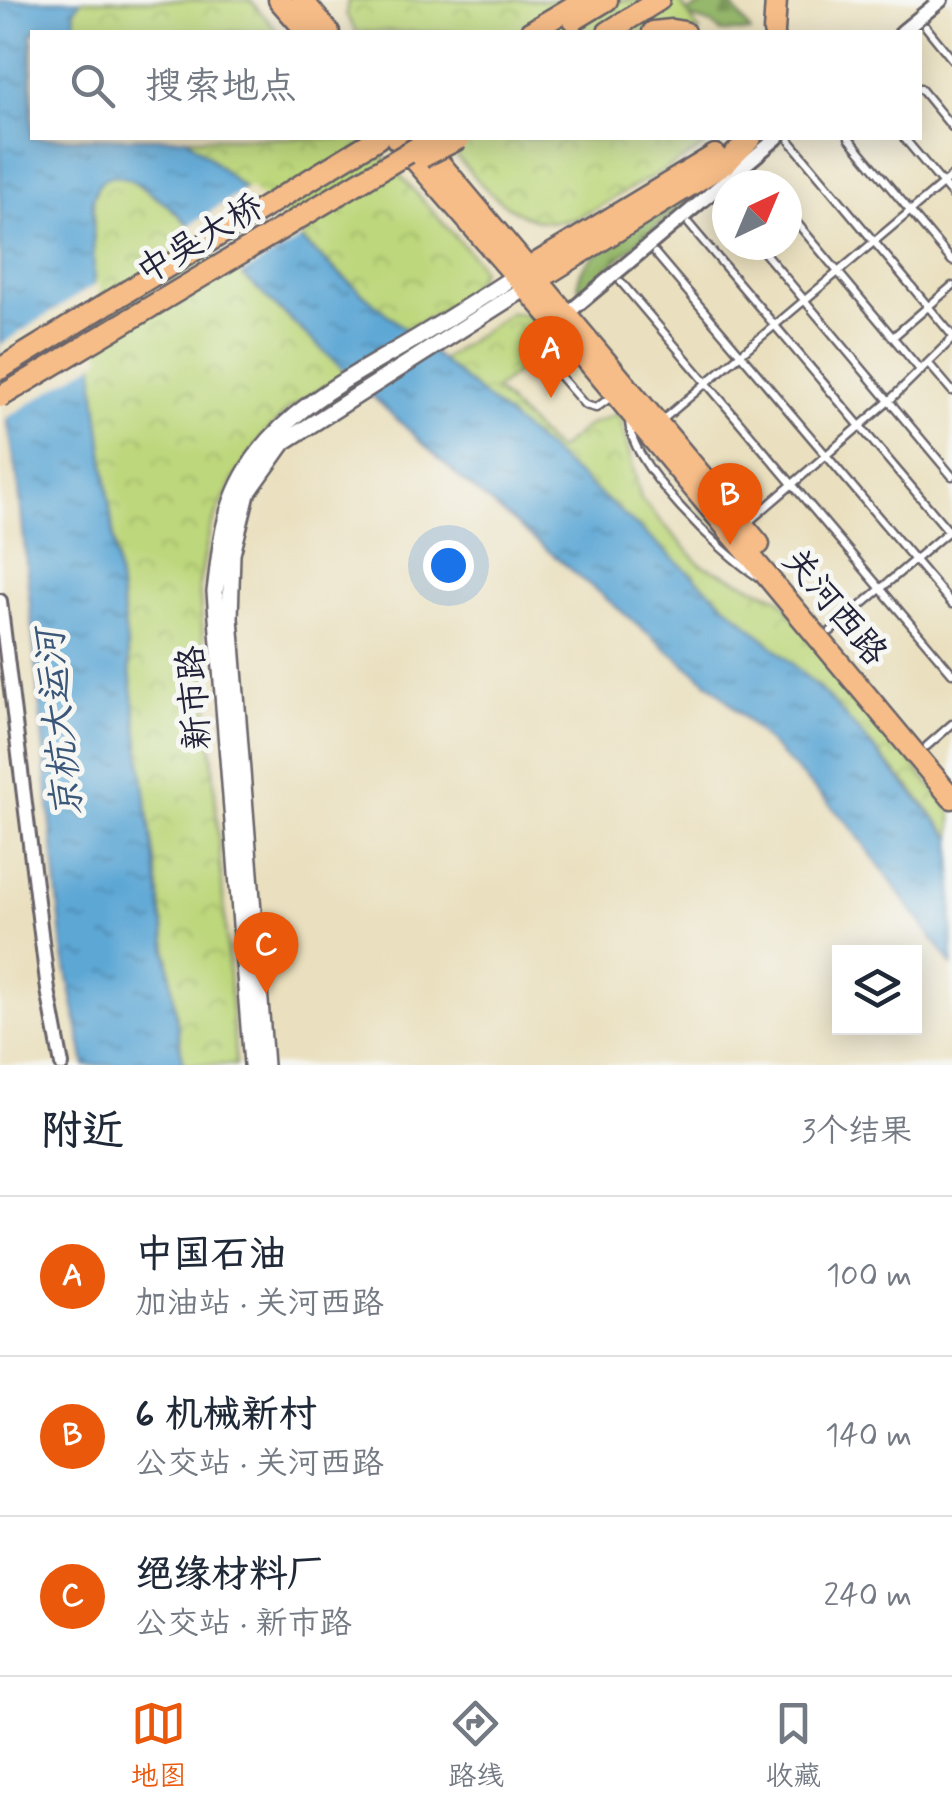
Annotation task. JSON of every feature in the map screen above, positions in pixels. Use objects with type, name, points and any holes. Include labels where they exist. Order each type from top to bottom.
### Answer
[{"type":"main road","points":[[533,30],[584,0]]},
{"type":"main road","points":[[556,30],[607,0]]},
{"type":"main road","points":[[611,30],[659,0]]},
{"type":"main road","points":[[774,30],[776,0]]},
{"type":"main road","points":[[294,1],[305,30]]},
{"type":"main road","points":[[294,1],[327,30]]},
{"type":"main road","points":[[308,181],[361,140]]},
{"type":"main road","name":"中吴大桥","points":[[0,369],[375,140]]},
{"type":"main road","name":"关河西路","points":[[398,140],[527,278],[568,313],[952,776]]},
{"type":"main road","name":"关河西路","points":[[420,140],[571,341],[952,798]]},
{"type":"main road","name":"中吴大桥","points":[[0,398],[430,140]]},
{"type":"main road","points":[[320,204],[456,140]]},
{"type":"main road","points":[[527,278],[733,140]]},
{"type":"main road","points":[[527,278],[726,163],[749,140]]},
{"type":"street","points":[[904,30],[941,0]]},
{"type":"street","points":[[568,313],[784,140]]},
{"type":"street","name":"新市路","points":[[252,1065],[215,592],[221,540],[232,500],[248,468],[270,438],[304,407],[419,336],[527,278]]},
{"type":"street","name":"新市路","points":[[265,1065],[232,654],[232,554],[247,494],[284,442],[430,351],[527,278]]},
{"type":"street","points":[[0,601],[48,990],[62,1065]]},
{"type":"lane","points":[[926,28],[952,59]]},
{"type":"lane","points":[[922,90],[952,127]]},
{"type":"lane","points":[[744,526],[890,401],[952,337],[784,140]]},
{"type":"lane","points":[[851,140],[952,261]]},
{"type":"lane","points":[[906,140],[952,196]]},
{"type":"lane","points":[[659,423],[952,176]]},
{"type":"lane","points":[[689,224],[951,531],[830,630]]},
{"type":"lane","points":[[802,229],[922,371]]},
{"type":"lane","points":[[655,254],[952,604]]},
{"type":"lane","points":[[771,260],[952,476]]},
{"type":"lane","points":[[621,282],[952,673]]},
{"type":"lane","points":[[893,337],[952,286]]},
{"type":"lane","points":[[571,341],[553,357],[552,366],[585,405],[596,408],[614,394]]},
{"type":"lane","points":[[929,364],[952,391]]},
{"type":"lane","points":[[927,746],[952,724]]},
{"type":"green space","points":[[81,0],[250,0],[276,30],[76,30],[74,10]]},
{"type":"green space","points":[[348,0],[679,0],[699,30],[355,30],[346,14]]},
{"type":"green space","points":[[710,0],[728,0],[750,30],[719,30],[684,15]]},
{"type":"green space","points":[[189,140],[369,140],[481,270],[459,299],[405,331]]},
{"type":"green space","points":[[443,140],[710,140],[685,159],[592,211],[557,222],[536,220],[517,212],[468,170]]},
{"type":"green space","points":[[753,140],[760,140],[724,170],[712,170]]},
{"type":"green space","points":[[712,170],[712,180],[580,291],[581,272],[586,264]]},
{"type":"green space","points":[[112,175],[128,178],[170,207],[347,373],[289,409],[262,437],[233,480],[210,529],[199,585],[236,1065],[183,1065],[95,386],[93,199],[99,184]]},
{"type":"green space","points":[[510,313],[537,315],[558,338],[495,390],[557,451],[589,425],[619,413],[641,499],[700,564],[779,598],[952,812],[952,838],[817,686],[440,361]]},
{"type":"water","name":"京杭大运河","points":[[0,0],[81,0],[74,10],[76,30],[30,30],[30,140],[189,140],[785,657],[831,700],[952,838],[952,965],[849,824],[718,691],[460,478],[170,207],[127,178],[107,177],[93,199],[95,386],[183,1065],[85,1065],[63,950],[19,488],[0,376]]},
{"type":"pier","points":[[249,187],[305,237],[238,276],[185,228]]},
{"type":"pier","points":[[99,282],[100,360],[2,421],[0,345]]},
{"type":"place","name":"中国石油","points":[[551,398]]},
{"type":"place","name":"6 机械新村","points":[[730,545]]},
{"type":"place","name":"绝缘材料厂","points":[[266,994]]}]
